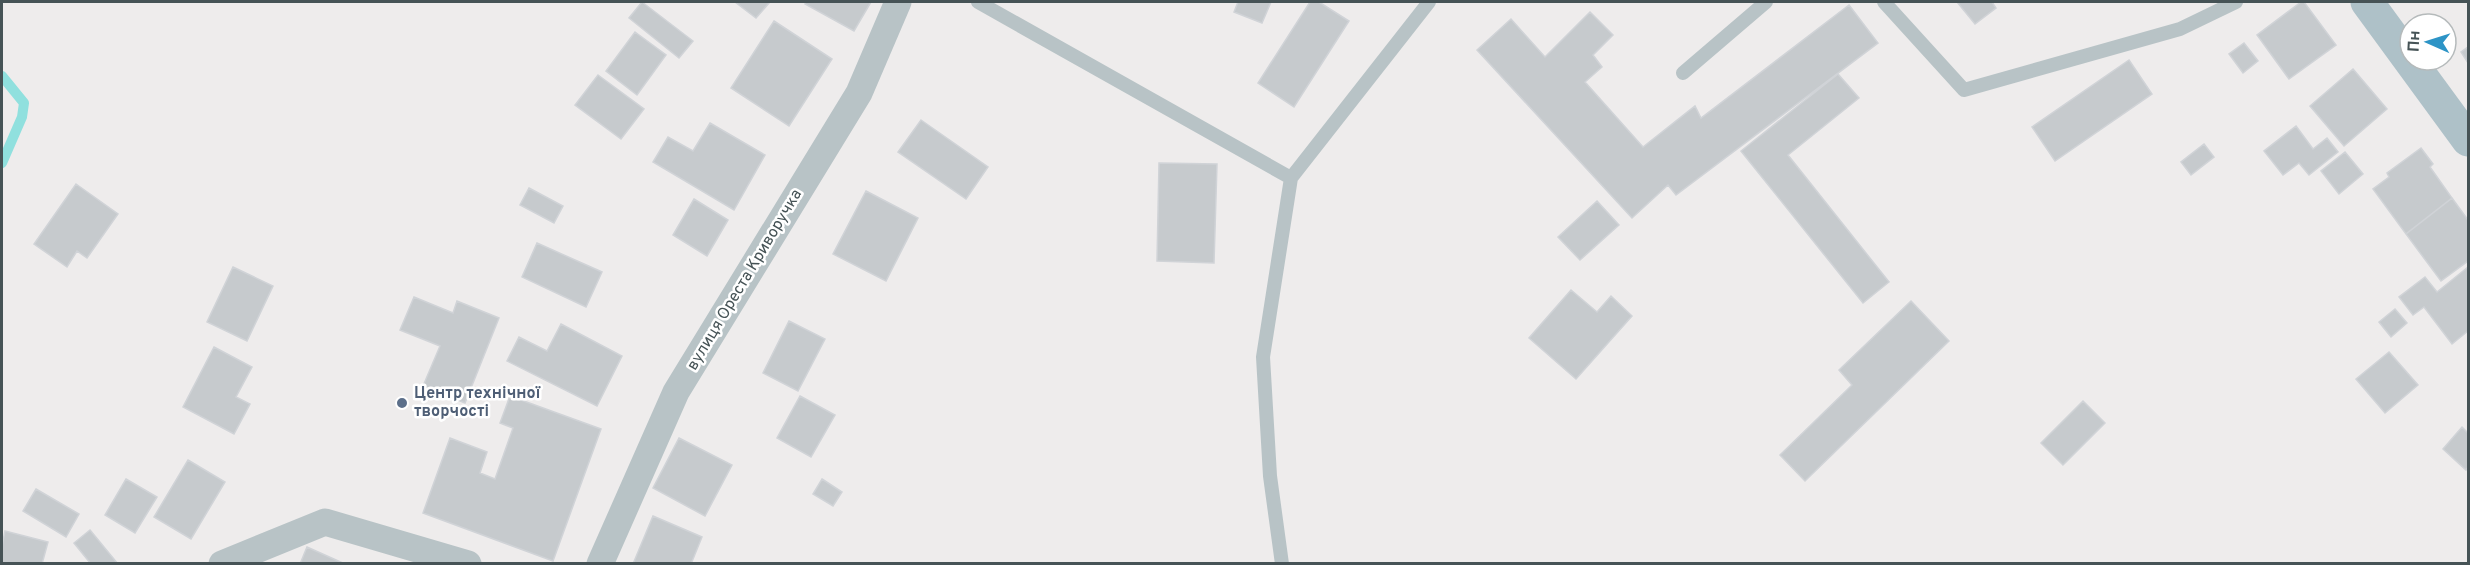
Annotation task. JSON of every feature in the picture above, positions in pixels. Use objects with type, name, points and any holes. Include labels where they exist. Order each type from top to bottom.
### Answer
[{"type":"main road","points":[[2367,2],[2469,140]]},
{"type":"street","name":"вулиця Ореста Криворучка","points":[[600,564],[676,392],[859,93],[898,2]]},
{"type":"street","points":[[222,564],[325,522],[468,564]]},
{"type":"lane","points":[[978,2],[1291,178]]},
{"type":"lane","points":[[1282,564],[1270,476],[1263,357],[1291,178],[1429,2]]},
{"type":"lane","points":[[1683,73],[1766,2]]},
{"type":"lane","points":[[1884,2],[1964,90],[2180,29],[2236,2]]},
{"type":"building","points":[[642,2],[693,41],[679,58],[629,18]]},
{"type":"building","points":[[735,2],[770,2],[756,18]]},
{"type":"building","points":[[806,2],[871,2],[854,31],[805,4]]},
{"type":"building","points":[[1238,2],[1271,2],[1262,23],[1234,12]]},
{"type":"building","points":[[1310,2],[1319,2],[1349,21],[1294,107],[1258,83]]},
{"type":"building","points":[[1957,2],[1992,2],[1996,8],[1975,24]]},
{"type":"building","points":[[2304,2],[2336,45],[2289,79],[2257,35]]},
{"type":"building","points":[[1849,5],[1878,43],[1676,195],[1668,185],[1632,218],[1477,50],[1511,19],[1545,57],[1590,12],[1613,35],[1593,55],[1602,67],[1585,82],[1643,147],[1695,106],[1701,118]]},
{"type":"building","points":[[774,21],[832,59],[789,126],[731,88]]},
{"type":"building","points":[[635,32],[666,55],[637,95],[606,71]]},
{"type":"building","points":[[2244,43],[2258,61],[2243,73],[2229,54]]},
{"type":"building","points":[[2468,47],[2468,63],[2461,52]]},
{"type":"building","points":[[2129,60],[2152,94],[2055,161],[2032,127]]},
{"type":"building","points":[[2353,69],[2387,109],[2344,146],[2310,106]]},
{"type":"building","points":[[1838,74],[1859,98],[1788,155],[1889,282],[1863,303],[1741,151]]},
{"type":"building","points":[[598,75],[644,109],[621,139],[575,105]]},
{"type":"building","points":[[921,120],[988,167],[966,199],[898,152]]},
{"type":"building","points":[[710,123],[765,155],[734,210],[653,162],[668,137],[693,151]]},
{"type":"building","points":[[2296,126],[2313,149],[2327,138],[2338,152],[2309,175],[2299,163],[2283,175],[2264,151]]},
{"type":"building","points":[[2204,144],[2214,157],[2191,175],[2181,162]]},
{"type":"building","points":[[2421,148],[2433,164],[2430,167],[2452,198],[2406,234],[2373,189],[2389,177],[2387,173]]},
{"type":"building","points":[[2345,152],[2363,174],[2339,194],[2321,171]]},
{"type":"building","points":[[1159,163],[1217,164],[1214,263],[1157,261]]},
{"type":"building","points":[[76,184],[118,214],[87,258],[77,251],[67,267],[34,244]]},
{"type":"building","points":[[529,188],[563,206],[554,223],[520,205]]},
{"type":"building","points":[[866,191],[918,218],[886,281],[833,254]]},
{"type":"building","points":[[2452,198],[2468,220],[2468,261],[2441,281],[2406,234]]},
{"type":"building","points":[[694,199],[728,220],[707,256],[673,235]]},
{"type":"building","points":[[1597,201],[1619,225],[1580,260],[1558,237]]},
{"type":"building","points":[[537,243],[602,272],[586,307],[522,277]]},
{"type":"building","points":[[233,267],[273,286],[247,341],[207,322]]},
{"type":"building","points":[[2468,267],[2468,331],[2452,344],[2424,307],[2413,315],[2399,297],[2425,277],[2437,292]]},
{"type":"building","points":[[1571,290],[1597,312],[1611,296],[1632,316],[1576,379],[1529,338]]},
{"type":"building","points":[[414,297],[453,313],[457,301],[499,318],[465,403],[423,386],[440,346],[400,330]]},
{"type":"building","points":[[1911,301],[1949,341],[1805,481],[1780,455],[1852,385],[1839,370]]},
{"type":"building","points":[[2395,309],[2407,323],[2391,337],[2379,322]]},
{"type":"building","points":[[789,321],[825,339],[798,391],[763,373]]},
{"type":"building","points":[[561,324],[622,356],[597,406],[507,361],[519,337],[547,351]]},
{"type":"building","points":[[214,347],[252,367],[236,397],[250,404],[234,434],[183,407]]},
{"type":"building","points":[[2389,352],[2418,385],[2385,413],[2356,379]]},
{"type":"building","points":[[510,396],[601,429],[553,561],[423,513],[450,438],[487,452],[480,473],[495,479],[513,428],[500,423]]},
{"type":"building","points":[[800,396],[835,415],[811,457],[777,438]]},
{"type":"building","points":[[2083,401],[2105,423],[2063,465],[2041,443]]},
{"type":"building","points":[[2462,427],[2468,433],[2468,467],[2466,470],[2443,449]]},
{"type":"building","points":[[679,438],[732,465],[705,516],[653,488]]},
{"type":"building","points":[[188,460],[225,482],[191,539],[154,517]]},
{"type":"building","points":[[126,479],[157,497],[135,533],[105,515]]},
{"type":"building","points":[[822,479],[842,492],[833,506],[813,494]]},
{"type":"building","points":[[36,489],[79,514],[66,537],[23,511]]},
{"type":"building","points":[[653,516],[702,537],[691,564],[633,564]]},
{"type":"building","points":[[90,530],[118,564],[91,564],[74,543]]},
{"type":"building","points":[[5,531],[48,542],[42,564],[2,564]]},
{"type":"building","points":[[307,547],[345,564],[300,564]]},
{"type":"waterway","points":[[2,76],[24,103],[22,117],[2,163]]},
{"type":"place","name":"Центр технічної творчості","points":[[402,403]]}]
